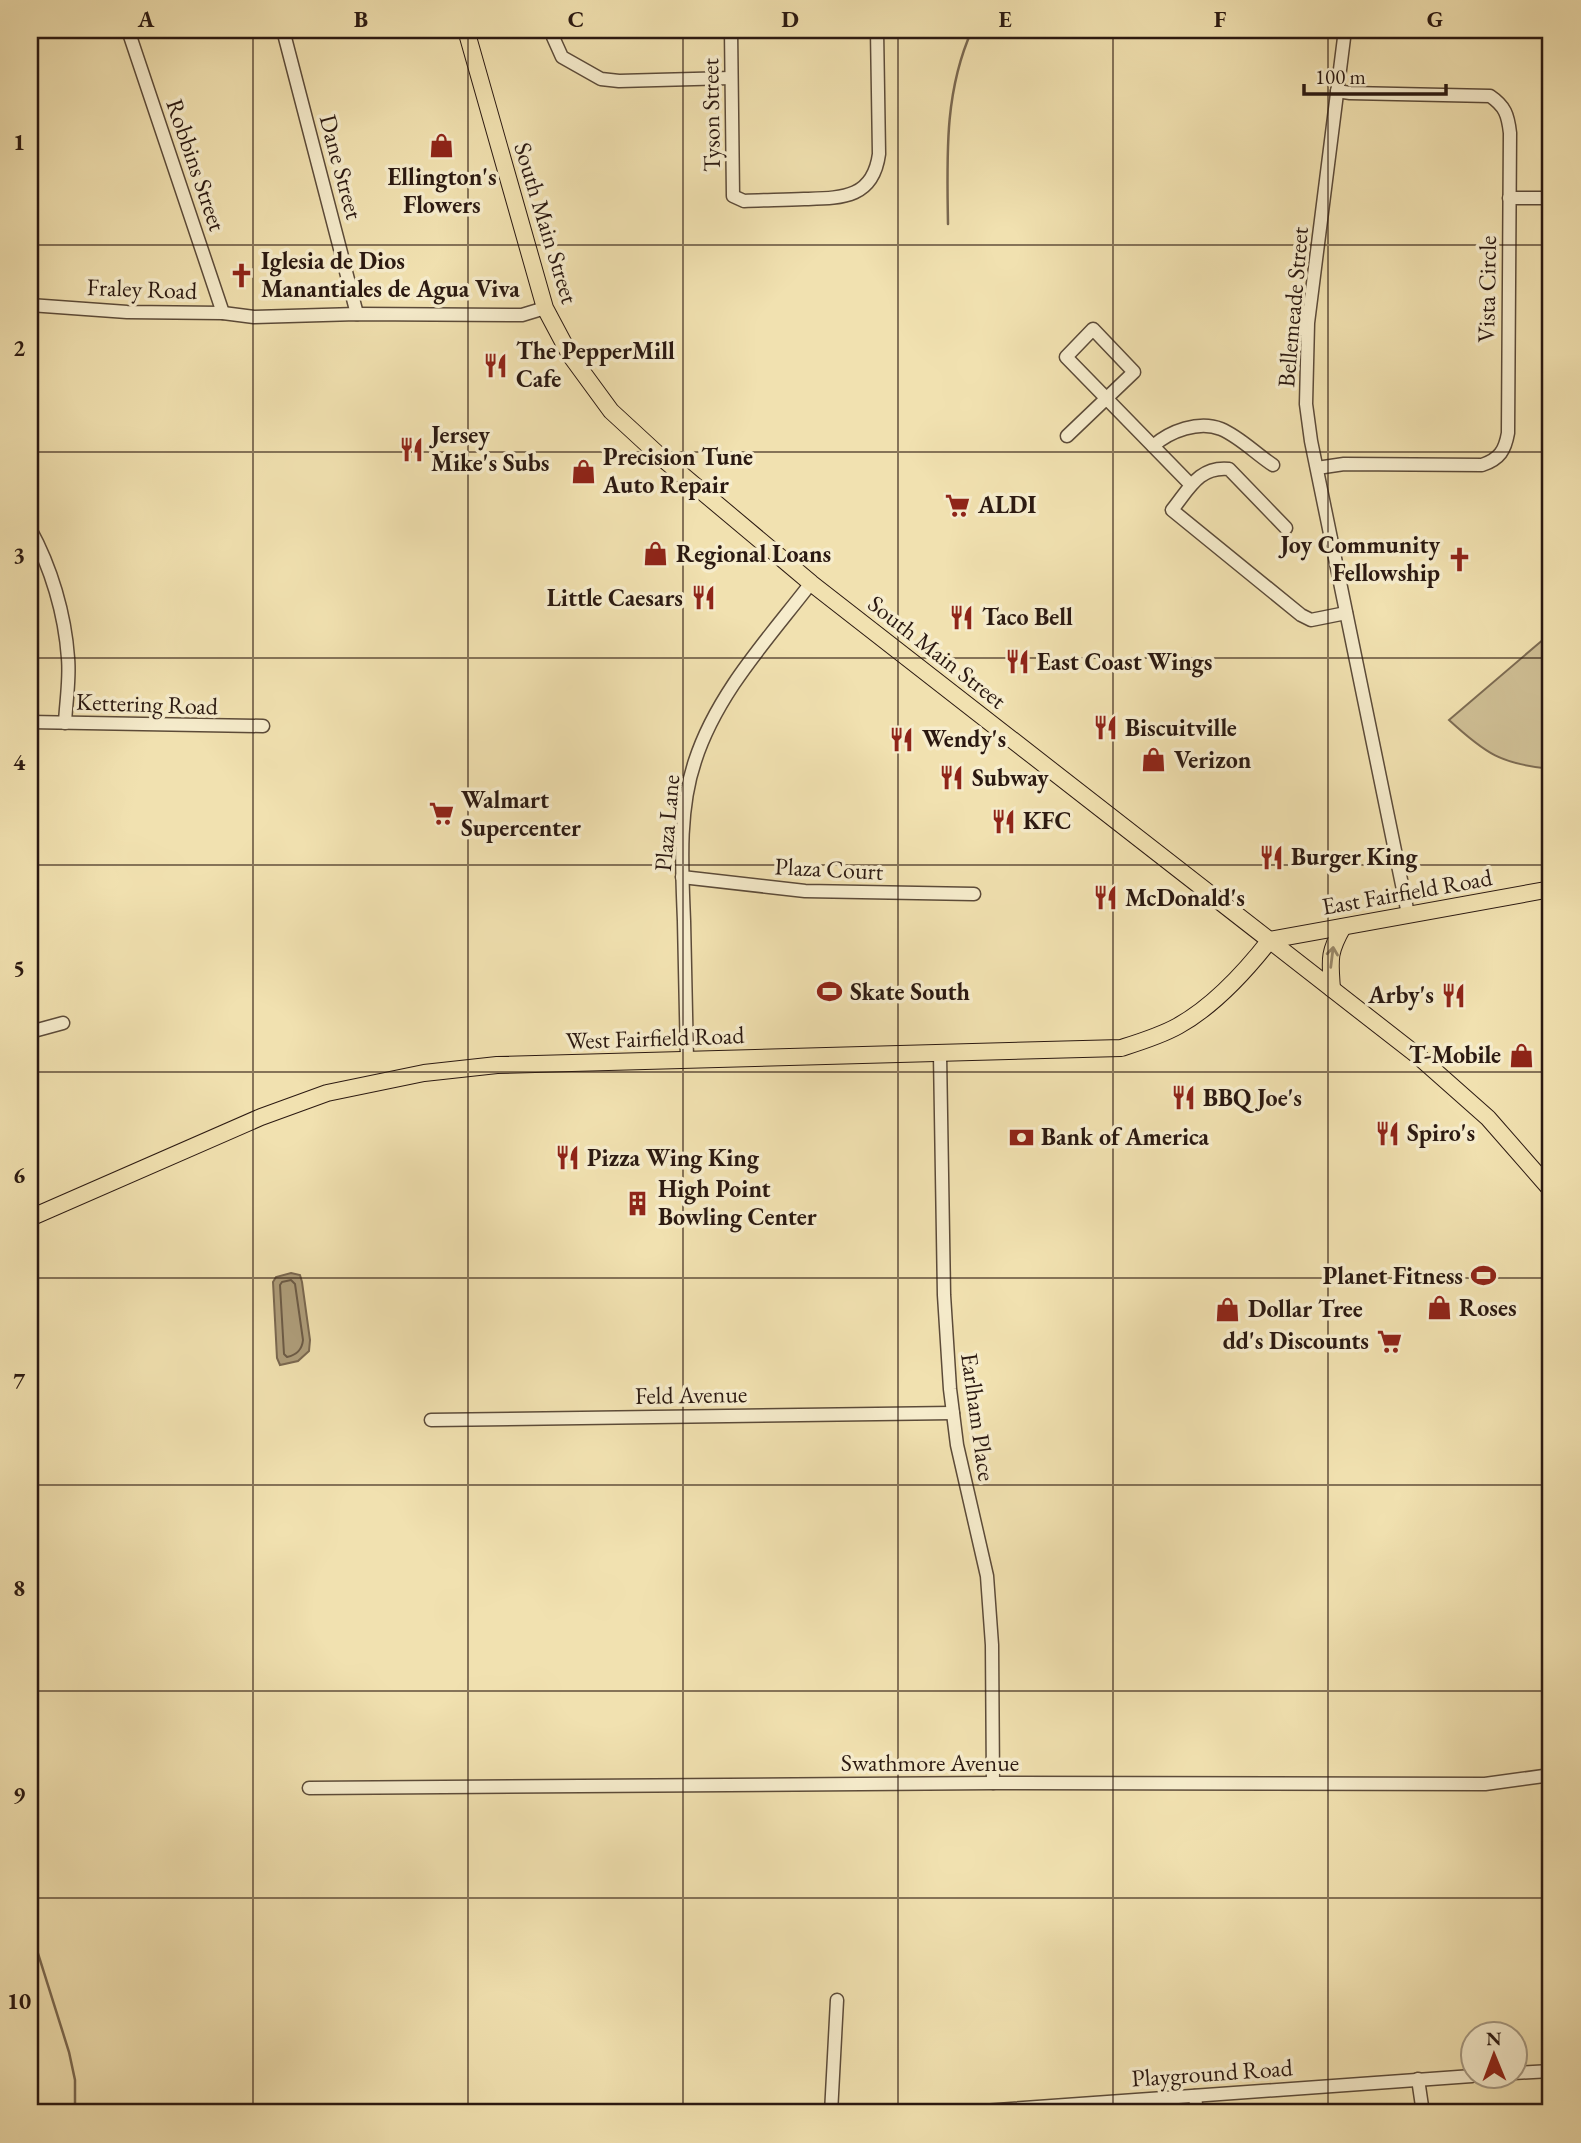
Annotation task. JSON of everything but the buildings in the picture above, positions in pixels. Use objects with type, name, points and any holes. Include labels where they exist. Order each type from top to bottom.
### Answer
[{"type":"main road","name":"South Main Street","points":[[466,30],[545,308],[570,355],[634,434],[811,583],[1418,1056],[1488,1118],[1551,1190]]},
{"type":"main road","name":"East Fairfield Road","points":[[1270,940],[1551,889]]},
{"type":"main road","points":[[1332,989],[1332,947],[1343,927]]},
{"type":"main road","name":"West Fairfield Road","points":[[30,1218],[261,1117],[327,1093],[447,1069],[497,1065],[1121,1048],[1178,1026],[1202,1009],[1234,981],[1270,940]]},
{"type":"street","name":"Robbins Street","points":[[128,30],[223,313]]},
{"type":"street","name":"Dane Street","points":[[283,30],[357,314]]},
{"type":"street","name":"Tyson Street","points":[[731,30],[733,196],[744,201],[842,198],[861,189],[872,178],[878,165],[879,154],[877,30]]},
{"type":"street","name":"Bellemeade Street","points":[[1345,30],[1306,352],[1306,404],[1408,914]]},
{"type":"street","points":[[553,37],[562,57],[601,79],[619,81],[731,78]]},
{"type":"street","name":"Vista Circle","points":[[1317,468],[1345,464],[1482,466],[1493,462],[1502,454],[1508,433],[1508,115],[1501,103],[1490,96],[1337,91]]},
{"type":"street","points":[[1509,198],[1551,198]]},
{"type":"street","name":"Fraley Road","points":[[30,306],[127,312],[223,313],[254,317],[357,314],[522,315],[545,308]]},
{"type":"street","points":[[1067,436],[1106,399],[1134,372],[1093,329],[1066,357],[1106,399],[1191,485]]},
{"type":"street","points":[[1153,446],[1177,430],[1212,427],[1222,429],[1273,465]]},
{"type":"street","points":[[1286,528],[1229,469],[1207,471],[1191,485],[1172,510],[1301,615],[1311,620],[1346,613]]},
{"type":"street","points":[[30,529],[47,567],[59,604],[68,658],[65,723]]},
{"type":"street","name":"Plaza Lane","points":[[687,1060],[682,877],[684,820],[695,762],[716,713],[737,678],[811,583]]},
{"type":"street","name":"Kettering Road","points":[[30,722],[263,726]]},
{"type":"street","name":"Plaza Court","points":[[682,877],[805,891],[975,894]]},
{"type":"street","points":[[30,1032],[63,1023]]},
{"type":"street","name":"Earlham Place","points":[[940,1054],[944,1295],[957,1445],[987,1576],[992,1645],[993,1783]]},
{"type":"street","name":"Feld Avenue","points":[[431,1420],[953,1413]]},
{"type":"street","name":"Swathmore Avenue","points":[[309,1788],[993,1783],[1485,1784],[1551,1775]]},
{"type":"street","points":[[831,2113],[837,2000]]},
{"type":"street","points":[[1528,2072],[1551,2071]]},
{"type":"street","name":"Playground Road","points":[[955,2113],[1458,2077]]},
{"type":"street","points":[[1418,2079],[1423,2113]]},
{"type":"street","points":[[1195,2096],[1197,2113]]},
{"type":"shaded area","points":[[1545,638],[1551,639],[1551,769],[1519,764],[1495,755],[1449,720]]},
{"type":"water","points":[[291,1273],[300,1275],[302,1282],[310,1340],[309,1351],[298,1361],[280,1365],[277,1358],[273,1282],[276,1277]]},
{"type":"waterway","points":[[948,224],[949,125],[956,77],[972,30]]},
{"type":"waterway","points":[[30,1928],[69,2052],[75,2080],[75,2113]]},
{"type":"place","name":"Ellington's Flowers","points":[[442,146]]},
{"type":"place","name":"Iglesia de Dios Manantiales de Agua Viva","points":[[241,275]]},
{"type":"place","name":"The PepperMill Cafe","points":[[496,365]]},
{"type":"place","name":"Jersey Mike's Subs","points":[[411,449]]},
{"type":"place","name":"Precision Tune Auto Repair","points":[[583,471]]},
{"type":"place","name":"ALDI","points":[[958,505]]},
{"type":"place","name":"Regional Loans","points":[[656,554]]},
{"type":"place","name":"Joy Community Fellowship","points":[[1460,559]]},
{"type":"place","name":"Little Caesars","points":[[703,598]]},
{"type":"place","name":"Taco Bell","points":[[962,617]]},
{"type":"place","name":"East Coast Wings","points":[[1017,662]]},
{"type":"place","name":"Biscuitville","points":[[1105,728]]},
{"type":"place","name":"Wendy's","points":[[902,739]]},
{"type":"place","name":"Verizon","points":[[1154,760]]},
{"type":"place","name":"Subway","points":[[952,778]]},
{"type":"place","name":"Walmart Supercenter","points":[[441,814]]},
{"type":"place","name":"KFC","points":[[1003,821]]},
{"type":"place","name":"Burger King","points":[[1271,857]]},
{"type":"place","name":"McDonald's","points":[[1105,898]]},
{"type":"place","name":"Skate South","points":[[830,992]]},
{"type":"place","name":"Arby's","points":[[1454,995]]},
{"type":"place","name":"T-Mobile","points":[[1521,1055]]},
{"type":"place","name":"BBQ Joe's","points":[[1183,1098]]},
{"type":"place","name":"Spiro's","points":[[1387,1133]]},
{"type":"place","name":"Bank of America","points":[[1021,1137]]},
{"type":"place","name":"Pizza Wing King","points":[[567,1158]]},
{"type":"place","name":"High Point Bowling Center","points":[[638,1203]]},
{"type":"place","name":"Planet Fitness","points":[[1483,1276]]},
{"type":"place","name":"Roses","points":[[1439,1308]]},
{"type":"place","name":"Dollar Tree","points":[[1228,1309]]},
{"type":"place","name":"dd's Discounts","points":[[1389,1341]]}]
